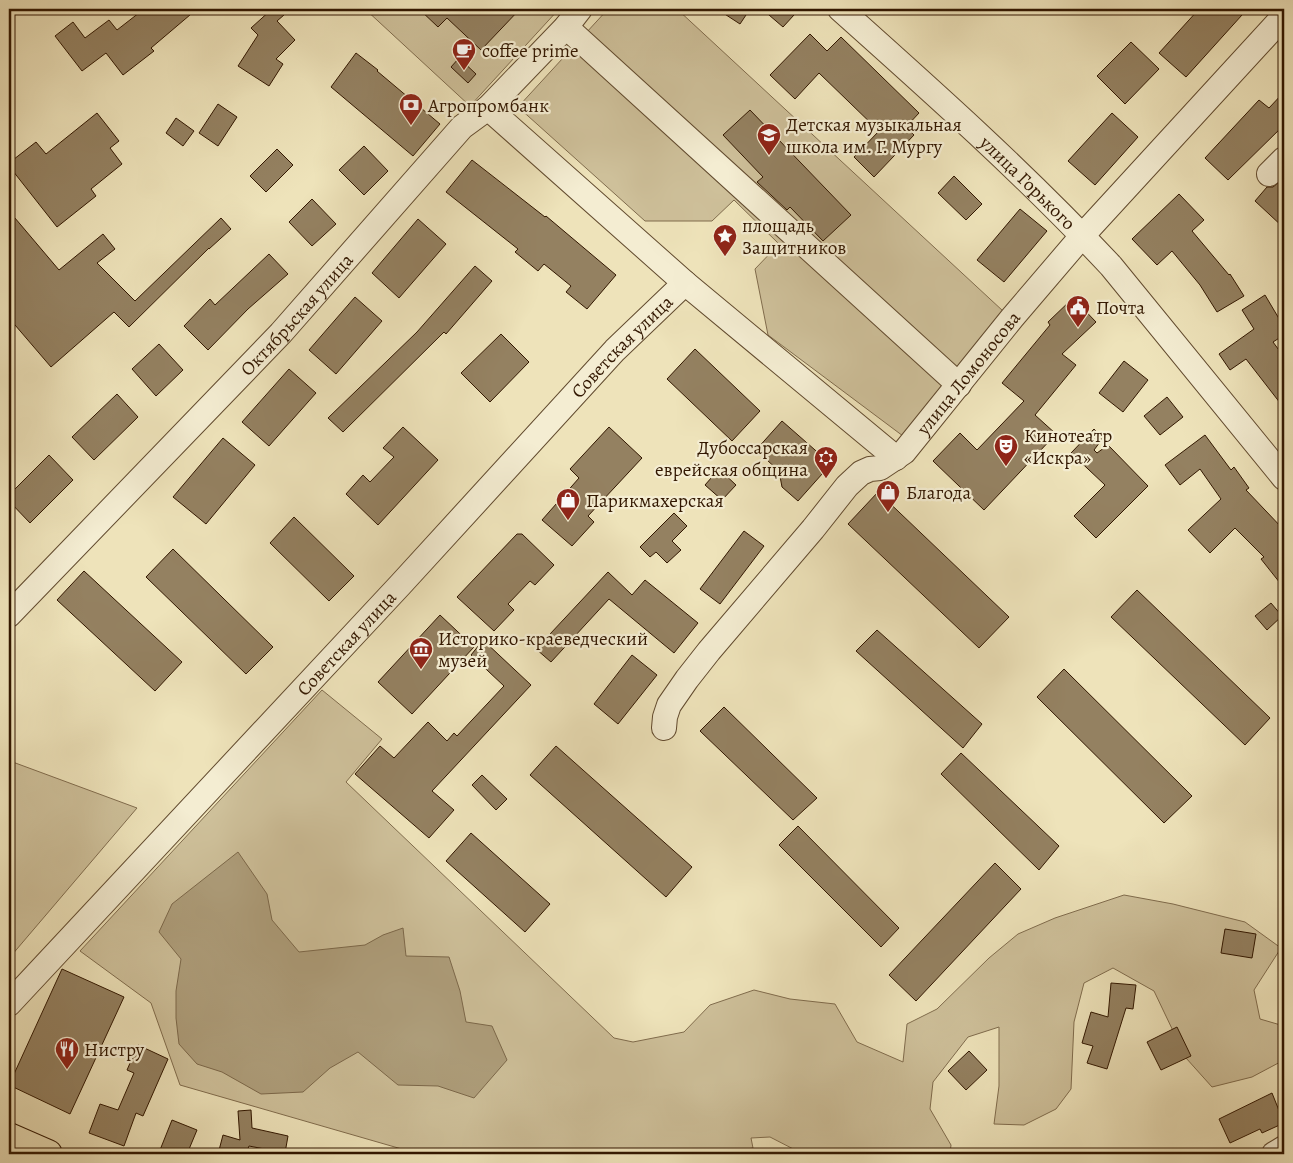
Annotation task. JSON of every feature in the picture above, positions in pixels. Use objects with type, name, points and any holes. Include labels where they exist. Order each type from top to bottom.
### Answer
[{"type":"highway","points":[[9,1138],[48,1154]]},
{"type":"street","name":"улица Горького","points":[[840,9],[1051,203],[1111,266],[1284,478]]},
{"type":"street","name":"улица Ломоносова","points":[[664,728],[669,705],[687,679],[847,486],[861,473],[870,469],[880,468],[896,458],[912,443],[1012,318],[1082,236],[1284,16]]},
{"type":"street","name":"Октябрьская улица","points":[[9,615],[282,333],[462,127],[488,108],[573,18]]},
{"type":"street","points":[[573,18],[959,386]]},
{"type":"street","points":[[488,108],[685,283],[896,458]]},
{"type":"street","name":"Советская улица","points":[[9,1004],[381,606],[615,350],[685,283]]},
{"type":"street","points":[[1274,1154],[1284,1148]]},
{"type":"shaded area","points":[[365,9],[559,9],[470,106]]},
{"type":"shaded area","points":[[608,9],[677,9],[1003,311],[903,436],[768,335],[755,269],[779,244],[734,200],[712,221],[645,221],[518,107]]},
{"type":"shaded area","points":[[322,690],[382,739],[346,782],[614,1038],[633,1042],[684,1032],[710,1005],[754,990],[790,999],[835,1004],[857,1042],[903,1062],[907,1024],[937,1009],[989,958],[1018,934],[1055,918],[1124,895],[1173,904],[1245,922],[1281,948],[1254,990],[1260,1019],[1284,1026],[1284,1060],[1252,1077],[1212,1087],[1186,1058],[1154,991],[1113,968],[1084,983],[1074,1022],[1071,1089],[1056,1109],[1024,1125],[994,1124],[999,1086],[999,1027],[968,1037],[933,1082],[930,1109],[951,1145],[950,1154],[803,1154],[770,1137],[751,1138],[753,1148],[715,1154],[419,1154],[180,1085],[151,1003],[80,951]]},
{"type":"shaded area","points":[[10,761],[137,808],[11,956],[9,955]]},
{"type":"shaded area","points":[[238,852],[267,894],[272,920],[299,952],[365,945],[383,935],[403,928],[406,956],[449,957],[460,991],[466,1022],[492,1026],[507,1060],[474,1098],[438,1086],[398,1085],[358,1052],[330,1068],[303,1092],[261,1094],[222,1072],[197,1064],[179,1044],[176,1018],[176,991],[181,959],[159,932],[172,904]]},
{"type":"building","points":[[144,9],[197,9],[151,48],[154,51],[123,75],[106,53],[82,71],[55,36],[73,22],[85,38],[109,20],[117,30]]},
{"type":"building","points":[[272,9],[278,9],[284,15],[277,21],[295,40],[276,59],[283,64],[269,86],[238,66],[258,35],[251,28]]},
{"type":"building","points":[[419,9],[520,9],[481,50],[447,18],[438,27]]},
{"type":"building","points":[[717,9],[750,9],[740,24]]},
{"type":"building","points":[[762,9],[788,9],[794,15],[783,27]]},
{"type":"building","points":[[1199,9],[1235,9],[1242,15],[1186,77],[1159,53]]},
{"type":"building","points":[[810,34],[827,51],[841,37],[919,113],[906,127],[914,135],[874,177],[854,157],[879,131],[819,73],[795,99],[770,75]]},
{"type":"building","points":[[1131,42],[1159,69],[1125,104],[1097,76]]},
{"type":"building","points":[[356,53],[440,124],[413,156],[331,87]]},
{"type":"building","name":"coffee prime","points":[[459,58],[476,74],[468,83],[451,67]]},
{"type":"building","points":[[1284,92],[1284,125],[1228,180],[1205,158],[1259,100],[1269,108]]},
{"type":"building","points":[[218,104],[237,117],[218,146],[199,133]]},
{"type":"building","name":"Детская музыкальная школа им. Г. Мургу","points":[[750,110],[851,215],[823,241],[790,207],[787,210],[757,182],[763,177],[723,135]]},
{"type":"building","points":[[97,113],[119,141],[110,148],[122,164],[91,189],[96,196],[57,227],[9,166],[9,163],[36,142],[46,154]]},
{"type":"building","points":[[1112,113],[1138,137],[1095,185],[1068,161]]},
{"type":"building","points":[[176,118],[194,131],[183,146],[166,133]]},
{"type":"building","points":[[364,146],[388,171],[364,195],[339,170]]},
{"type":"building","points":[[277,149],[293,165],[266,192],[250,176]]},
{"type":"building","points":[[472,160],[546,216],[616,275],[587,309],[566,292],[571,286],[544,264],[538,271],[515,252],[518,249],[446,192]]},
{"type":"building","points":[[954,176],[982,204],[966,220],[938,193]]},
{"type":"building","points":[[1284,178],[1284,228],[1255,201],[1267,187],[1273,187]]},
{"type":"building","points":[[1179,194],[1204,220],[1192,231],[1230,274],[1244,296],[1217,312],[1200,285],[1172,251],[1157,265],[1132,239]]},
{"type":"building","points":[[312,199],[336,224],[312,246],[289,222]]},
{"type":"building","points":[[1020,209],[1047,231],[1004,282],[977,260]]},
{"type":"building","points":[[9,211],[59,270],[103,234],[115,249],[97,263],[135,301],[221,218],[231,229],[209,248],[129,327],[114,312],[51,367],[9,318]]},
{"type":"building","points":[[418,219],[446,244],[399,298],[372,273]]},
{"type":"building","points":[[269,254],[288,274],[248,309],[208,350],[184,326],[210,299],[215,305]]},
{"type":"building","points":[[475,266],[492,281],[446,334],[444,332],[343,432],[328,418],[417,332]]},
{"type":"building","points":[[1265,295],[1284,327],[1284,335],[1273,342],[1284,357],[1284,408],[1246,359],[1230,370],[1219,354],[1254,329],[1242,310]]},
{"type":"building","points":[[355,297],[382,321],[336,374],[309,350]]},
{"type":"building","points":[[1073,298],[1096,322],[1062,354],[1076,365],[1035,415],[1056,434],[984,510],[933,461],[960,433],[977,450],[1024,401],[1002,383],[1050,325],[1048,322]]},
{"type":"building","points":[[501,334],[529,362],[490,402],[461,373]]},
{"type":"building","points":[[159,344],[183,370],[156,396],[132,369]]},
{"type":"building","points":[[695,349],[760,411],[732,441],[667,379]]},
{"type":"building","points":[[1124,361],[1148,380],[1123,412],[1099,393]]},
{"type":"building","points":[[289,369],[316,393],[269,446],[242,422]]},
{"type":"building","points":[[117,394],[138,417],[94,460],[72,437]]},
{"type":"building","points":[[1167,397],[1183,417],[1160,435],[1144,416]]},
{"type":"building","points":[[782,421],[831,464],[798,501],[782,487],[779,471],[756,450]]},
{"type":"building","points":[[403,427],[438,460],[378,525],[346,494],[363,475],[370,482],[394,457],[383,448]]},
{"type":"building","points":[[609,427],[642,458],[588,516],[594,522],[572,546],[542,520],[579,478],[570,469]]},
{"type":"building","points":[[1094,429],[1103,438],[1094,450],[1097,453],[1108,445],[1148,486],[1096,538],[1074,516],[1105,485],[1071,453]]},
{"type":"building","points":[[1205,435],[1231,470],[1234,467],[1249,488],[1246,490],[1284,530],[1284,588],[1261,559],[1264,557],[1235,528],[1210,553],[1188,530],[1221,499],[1200,469],[1180,485],[1165,465]]},
{"type":"building","points":[[223,438],[255,465],[206,524],[173,497]]},
{"type":"building","points":[[49,455],[73,480],[30,523],[9,501],[9,495]]},
{"type":"building","points":[[719,469],[736,485],[722,500],[705,485]]},
{"type":"building","points":[[878,492],[1009,617],[979,648],[848,524]]},
{"type":"building","points":[[674,513],[687,526],[672,541],[681,550],[667,563],[656,552],[650,557],[640,547]]},
{"type":"building","points":[[294,517],[354,576],[329,601],[270,543]]},
{"type":"building","points":[[744,531],[764,546],[720,604],[700,589]]},
{"type":"building","points":[[517,534],[522,534],[554,565],[535,585],[530,581],[508,604],[514,610],[494,631],[457,597]]},
{"type":"building","points":[[173,549],[273,647],[246,674],[146,577]]},
{"type":"building","points":[[84,571],[182,662],[155,691],[57,600]]},
{"type":"building","points":[[608,572],[632,595],[645,580],[698,623],[674,653],[609,599],[551,662],[536,649]]},
{"type":"building","points":[[1137,590],[1270,718],[1245,745],[1111,617]]},
{"type":"building","points":[[1271,603],[1282,616],[1267,630],[1255,616]]},
{"type":"building","name":"Историко-краеведческий музей","points":[[440,615],[474,647],[412,714],[378,682]]},
{"type":"building","points":[[877,630],[982,724],[963,748],[856,651]]},
{"type":"building","points":[[483,640],[531,685],[432,791],[454,810],[429,838],[355,774],[380,746],[394,758],[428,722],[447,741],[454,733],[457,736],[504,686],[471,655]]},
{"type":"building","points":[[632,655],[657,675],[618,724],[594,704]]},
{"type":"building","points":[[1064,669],[1192,796],[1164,823],[1037,697]]},
{"type":"building","points":[[724,707],[817,798],[793,820],[700,731]]},
{"type":"building","points":[[556,746],[692,867],[666,897],[530,775]]},
{"type":"building","points":[[961,753],[1059,846],[1039,870],[941,774]]},
{"type":"building","points":[[482,775],[507,799],[496,810],[472,785]]},
{"type":"building","points":[[798,826],[899,928],[881,947],[779,845]]},
{"type":"building","points":[[471,833],[550,904],[525,932],[446,861]]},
{"type":"building","points":[[995,863],[1021,889],[916,1001],[889,975]]},
{"type":"building","points":[[1225,929],[1256,934],[1252,958],[1221,953]]},
{"type":"building","points":[[62,969],[124,997],[70,1114],[9,1085]]},
{"type":"building","points":[[1111,983],[1136,985],[1133,1009],[1126,1008],[1107,1069],[1087,1063],[1093,1046],[1082,1043],[1091,1012],[1108,1017]]},
{"type":"building","points":[[1177,1027],[1191,1056],[1161,1070],[1147,1042]]},
{"type":"building","points":[[138,1045],[168,1059],[143,1116],[136,1113],[124,1146],[89,1133],[100,1104],[118,1110],[134,1073],[127,1070]]},
{"type":"building","points":[[969,1051],[987,1070],[966,1090],[948,1071]]},
{"type":"building","points":[[1272,1093],[1284,1123],[1262,1133],[1260,1129],[1230,1143],[1219,1119]]},
{"type":"building","points":[[251,1110],[252,1128],[288,1136],[285,1153],[249,1146],[246,1154],[218,1154],[223,1135],[240,1140],[238,1111]]},
{"type":"building","points":[[172,1120],[197,1130],[187,1154],[172,1154],[160,1150]]},
{"type":"place","name":"coffee prime","points":[[464,71]]},
{"type":"place","name":"Агропромбанк","points":[[411,126]]},
{"type":"place","name":"Детская музыкальная школа им. Г. Мургу","points":[[769,156]]},
{"type":"place","name":"площадь Защитников","points":[[725,257]]},
{"type":"place","name":"Почта","points":[[1078,328]]},
{"type":"place","name":"Кинотеатр «Искра»","points":[[1006,467]]},
{"type":"place","name":"Дубоссарская еврейская община","points":[[826,479]]},
{"type":"place","name":"Благода","points":[[888,513]]},
{"type":"place","name":"Парикмахерская","points":[[568,521]]},
{"type":"place","name":"Историко-краеведческий музей","points":[[421,670]]},
{"type":"place","name":"Нистру","points":[[67,1070]]}]
